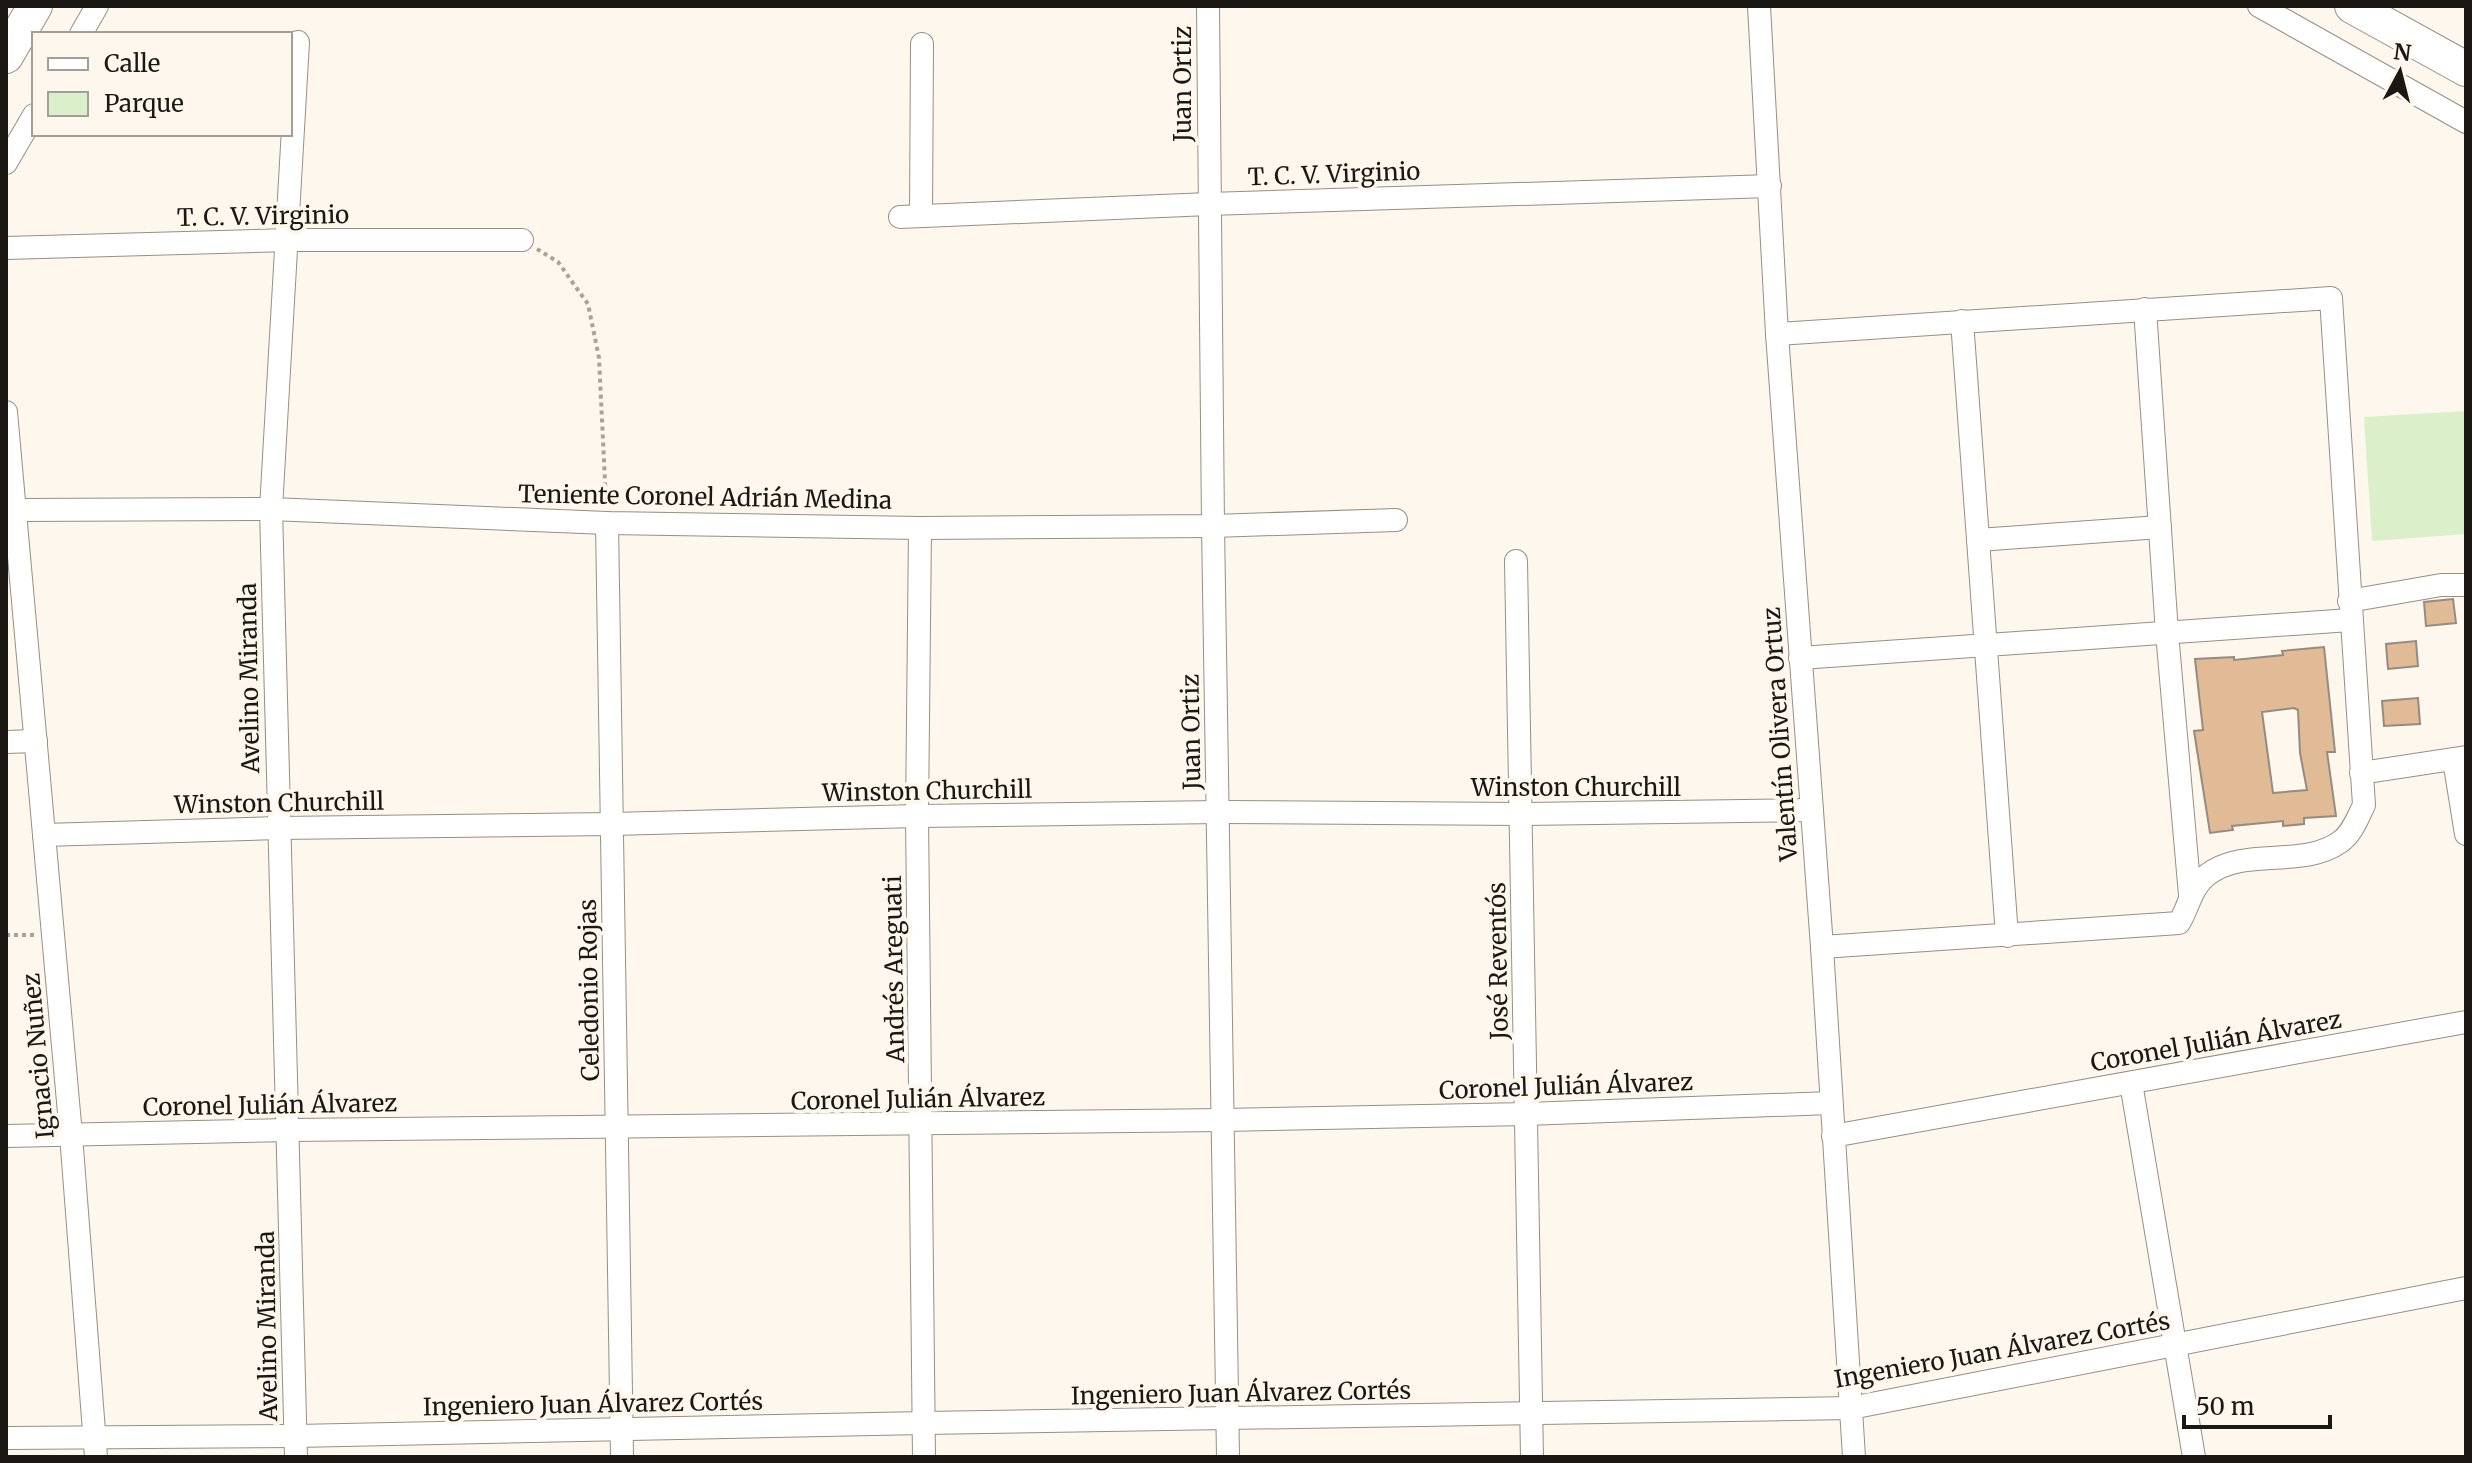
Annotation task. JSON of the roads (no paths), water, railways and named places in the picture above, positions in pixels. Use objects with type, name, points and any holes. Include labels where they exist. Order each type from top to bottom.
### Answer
[{"type":"highway","points":[[6,56],[35,6]]},
{"type":"highway","points":[[2352,6],[2466,69]]},
{"type":"street","points":[[82,32],[97,6]]},
{"type":"street","name":"Juan Ortiz","points":[[1208,6],[1228,1457]]},
{"type":"street","name":"Valentín Olivera Ortuz","points":[[1759,6],[1777,334],[1822,947],[1854,1457]]},
{"type":"street","points":[[2259,6],[2466,122]]},
{"type":"street","name":"Avelino Miranda","points":[[296,1446],[271,509],[298,42]]},
{"type":"street","name":"T. C. V. Virginio","points":[[922,44],[910,217],[1770,186]]},
{"type":"street","points":[[6,163],[32,118]]},
{"type":"street","name":"T. C. V. Virginio","points":[[6,248],[288,240],[522,240]]},
{"type":"street","points":[[1777,334],[2331,298],[2364,805],[2342,841],[2318,852],[2228,864],[2206,875],[2190,895],[2179,923],[1822,947]]},
{"type":"street","points":[[2145,309],[2167,633],[2190,895]]},
{"type":"street","points":[[1962,321],[2007,936]]},
{"type":"street","name":"Ignacio Nuñez","points":[[6,412],[96,1447]]},
{"type":"street","name":"Teniente Coronel Adrián Medina","points":[[14,510],[271,509],[607,523],[920,528],[1213,526],[1396,520]]},
{"type":"street","name":"Celedonio Rojas","points":[[607,523],[622,1457]]},
{"type":"street","points":[[1978,540],[2160,527]]},
{"type":"street","name":"Andrés Areguati","points":[[920,528],[917,816],[924,1457]]},
{"type":"street","name":"José Reventós","points":[[1516,561],[1532,1457]]},
{"type":"street","points":[[1800,658],[2167,633],[2350,611],[2441,585],[2466,585]]},
{"type":"street","points":[[6,742],[36,741]]},
{"type":"street","points":[[2361,773],[2460,758],[2466,834]]},
{"type":"street","name":"Winston Churchill","points":[[44,835],[917,816],[1812,810]]},
{"type":"street","name":"Coronel Julián Álvarez","points":[[1833,1136],[2466,1022]]},
{"type":"street","points":[[2131,1083],[2194,1457]]},
{"type":"street","name":"Coronel Julián Álvarez","points":[[6,1136],[1224,1120],[1526,1114],[1831,1103]]},
{"type":"street","name":"Ingeniero Juan Álvarez Cortés","points":[[6,1438],[96,1447],[296,1446],[621,1430],[1851,1408],[2466,1288]]}]
